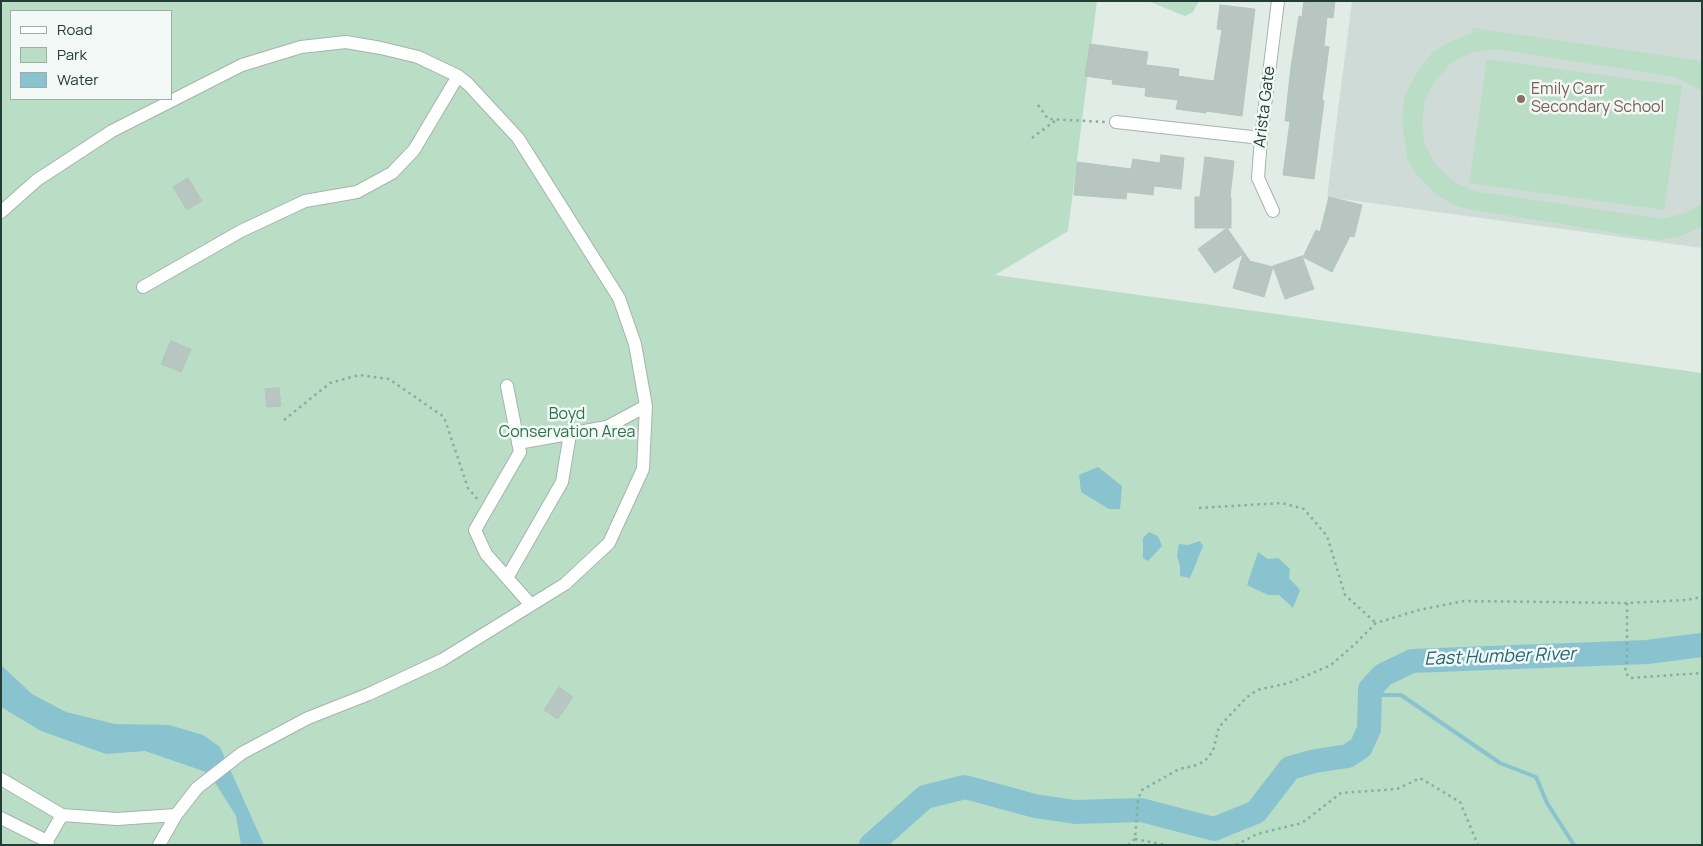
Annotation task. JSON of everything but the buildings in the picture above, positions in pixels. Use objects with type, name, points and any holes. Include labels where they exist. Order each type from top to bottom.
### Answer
[{"type":"street","name":"Arista Gate","points":[[1273,211],[1258,178],[1261,138],[1278,1]]},
{"type":"street","points":[[1,212],[37,180],[112,131],[242,65],[301,47],[346,42],[381,48],[418,57],[458,76],[468,84],[518,138],[619,298],[635,344],[646,406],[643,470],[609,543],[565,584],[442,660],[369,694],[308,718],[242,753],[197,788],[176,815],[159,845]]},
{"type":"street","points":[[143,287],[241,231],[305,201],[357,192],[392,173],[414,150],[458,76]]},
{"type":"street","points":[[1116,122],[1261,138]]},
{"type":"street","points":[[507,386],[520,452],[475,530],[486,554],[531,605]]},
{"type":"street","points":[[518,443],[607,427],[646,406]]},
{"type":"street","points":[[507,578],[562,482],[570,434]]},
{"type":"street","points":[[1,779],[62,815],[118,819],[176,815]]},
{"type":"street","points":[[1,818],[48,843],[62,815]]},
{"type":"path","points":[[1038,105],[1048,119],[1116,122]]},
{"type":"path","points":[[1032,138],[1056,120]]},
{"type":"path","points":[[284,420],[330,383],[359,375],[389,378],[444,417],[468,488],[487,509]]},
{"type":"path","points":[[1199,508],[1282,503],[1304,509],[1327,536],[1345,595],[1376,623]]},
{"type":"path","points":[[1128,845],[1135,839],[1138,800],[1142,790],[1179,769],[1194,766],[1205,761],[1213,751],[1219,727],[1246,698],[1257,690],[1289,683],[1331,665],[1376,623],[1419,610],[1464,601],[1627,603],[1687,600],[1702,597]]},
{"type":"path","points":[[1627,603],[1628,629],[1625,672],[1630,678],[1702,673]]},
{"type":"path","points":[[1236,845],[1257,834],[1302,824],[1341,793],[1397,789],[1420,778],[1460,802],[1478,845]]},
{"type":"path","points":[[1135,839],[1166,845]]},
{"type":"shaded area","name":"Emily Carr Secondary School","points":[[1352,1],[1702,1],[1702,248],[1327,197]]},
{"type":"green space","name":"Boyd Conservation Area","points":[[1,1],[1097,1],[1068,231],[995,275],[1702,373],[1702,845],[1,845]]},
{"type":"green space","points":[[1148,1],[1199,1],[1193,12],[1185,16]]},
{"type":"green space","points":[[1473,28],[1702,61],[1702,91],[1675,77],[1496,49],[1473,52],[1452,62],[1436,79],[1425,99],[1422,122],[1425,145],[1436,165],[1453,181],[1473,191],[1663,219],[1686,213],[1702,203],[1702,227],[1681,236],[1659,240],[1468,209],[1452,204],[1437,195],[1417,175],[1407,159],[1402,119],[1405,95],[1419,69],[1433,52],[1451,41],[1473,33]]},
{"type":"green space","points":[[1487,59],[1682,86],[1664,210],[1469,183]]},
{"type":"water","points":[[1098,467],[1122,486],[1120,509],[1109,509],[1081,492],[1079,475]]},
{"type":"water","points":[[1149,532],[1158,536],[1162,546],[1148,561],[1143,558],[1143,538]]},
{"type":"water","points":[[1200,541],[1203,546],[1190,578],[1180,576],[1177,556],[1179,544],[1188,545]]},
{"type":"water","points":[[1258,552],[1268,559],[1278,558],[1290,569],[1289,578],[1300,590],[1293,608],[1279,595],[1268,595],[1247,585]]},
{"type":"water","points":[[1,665],[32,694],[66,712],[115,724],[169,725],[203,735],[220,747],[264,845],[241,845],[236,816],[209,773],[145,751],[106,754],[41,731],[1,707]]},
{"type":"waterway","name":"East Humber River","points":[[871,845],[925,797],[965,787],[1035,806],[1075,812],[1141,810],[1214,829],[1256,812],[1290,768],[1315,761],[1348,756],[1361,747],[1369,729],[1370,689],[1383,675],[1412,661],[1647,652],[1702,645]]},
{"type":"waterway","points":[[1371,695],[1401,695],[1500,763],[1536,777],[1547,803],[1574,845]]},
{"type":"place","name":"Emily Carr Secondary School","points":[[1521,99]]}]
